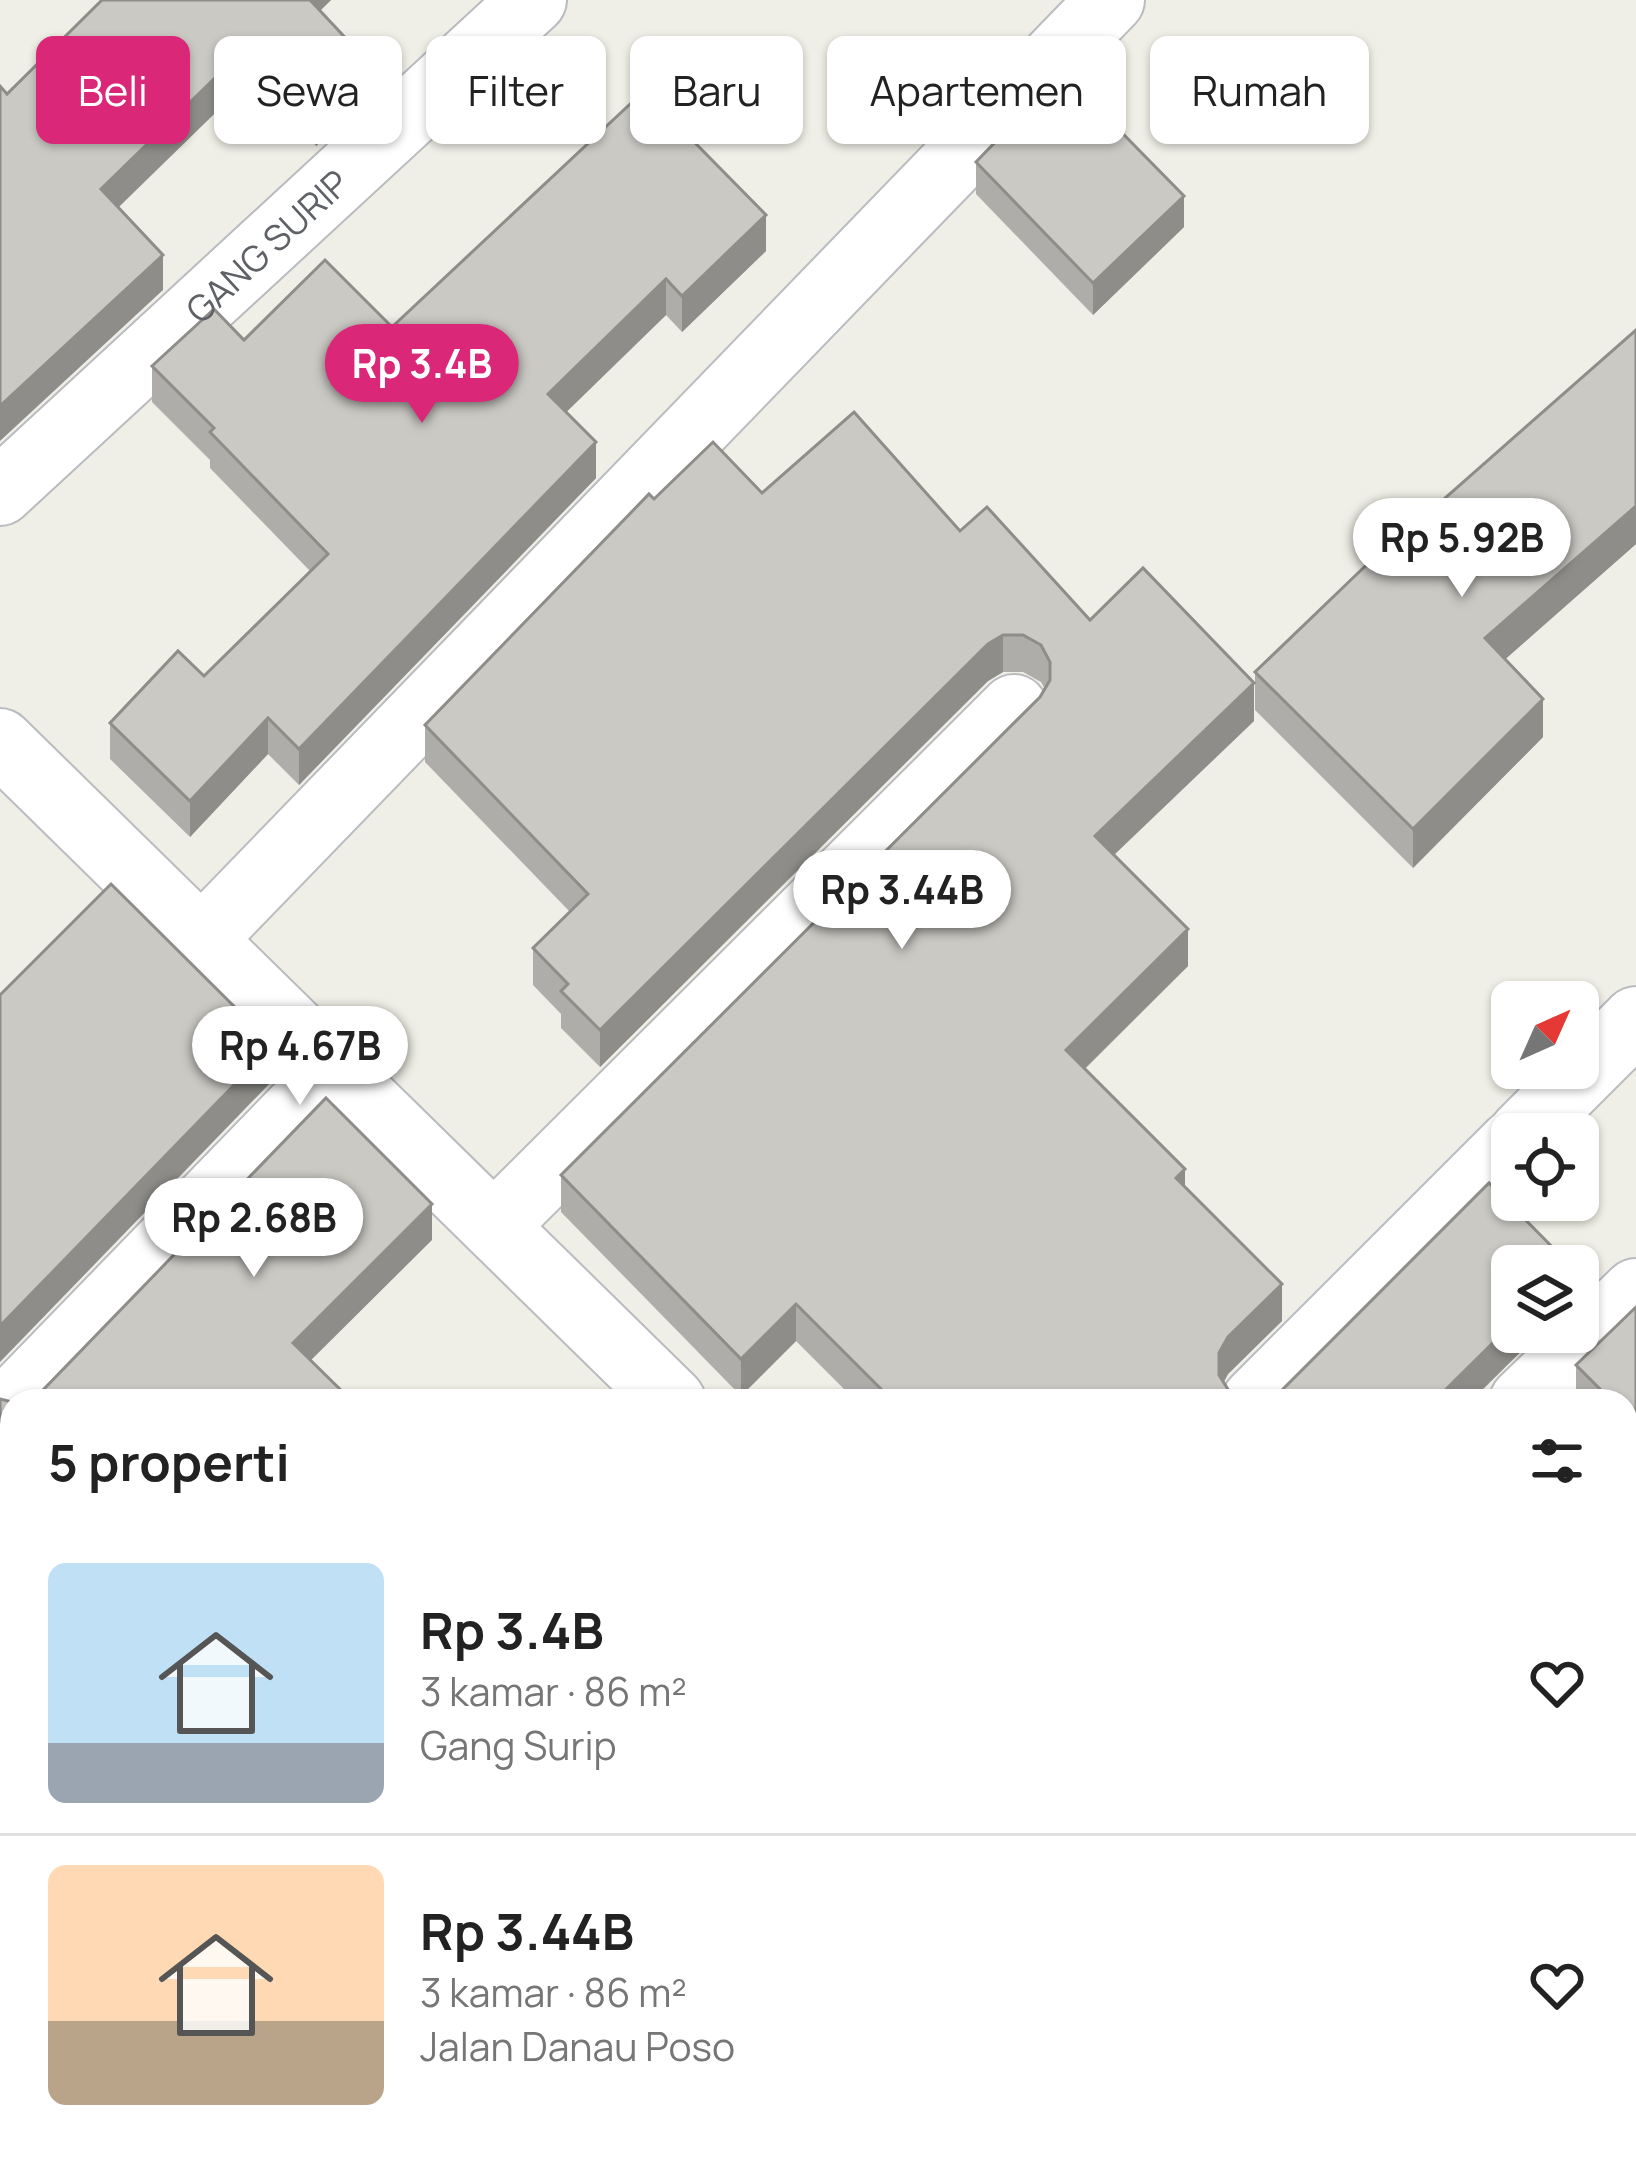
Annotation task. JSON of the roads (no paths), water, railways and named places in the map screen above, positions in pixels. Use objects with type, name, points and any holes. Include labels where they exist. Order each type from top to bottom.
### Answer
[{"type":"street","name":"GANG SURIP","points":[[0,492],[532,0]]},
{"type":"street","points":[[202,939],[1111,0]]},
{"type":"street","points":[[494,1226],[1014,708]]},
{"type":"street","points":[[0,742],[494,1226],[643,1389]]},
{"type":"street","points":[[1543,1113],[1636,1020]]},
{"type":"street","points":[[26,1389],[335,1070]]},
{"type":"street","points":[[1267,1389],[1491,1165]]},
{"type":"street","points":[[1535,1389],[1636,1292]]}]
